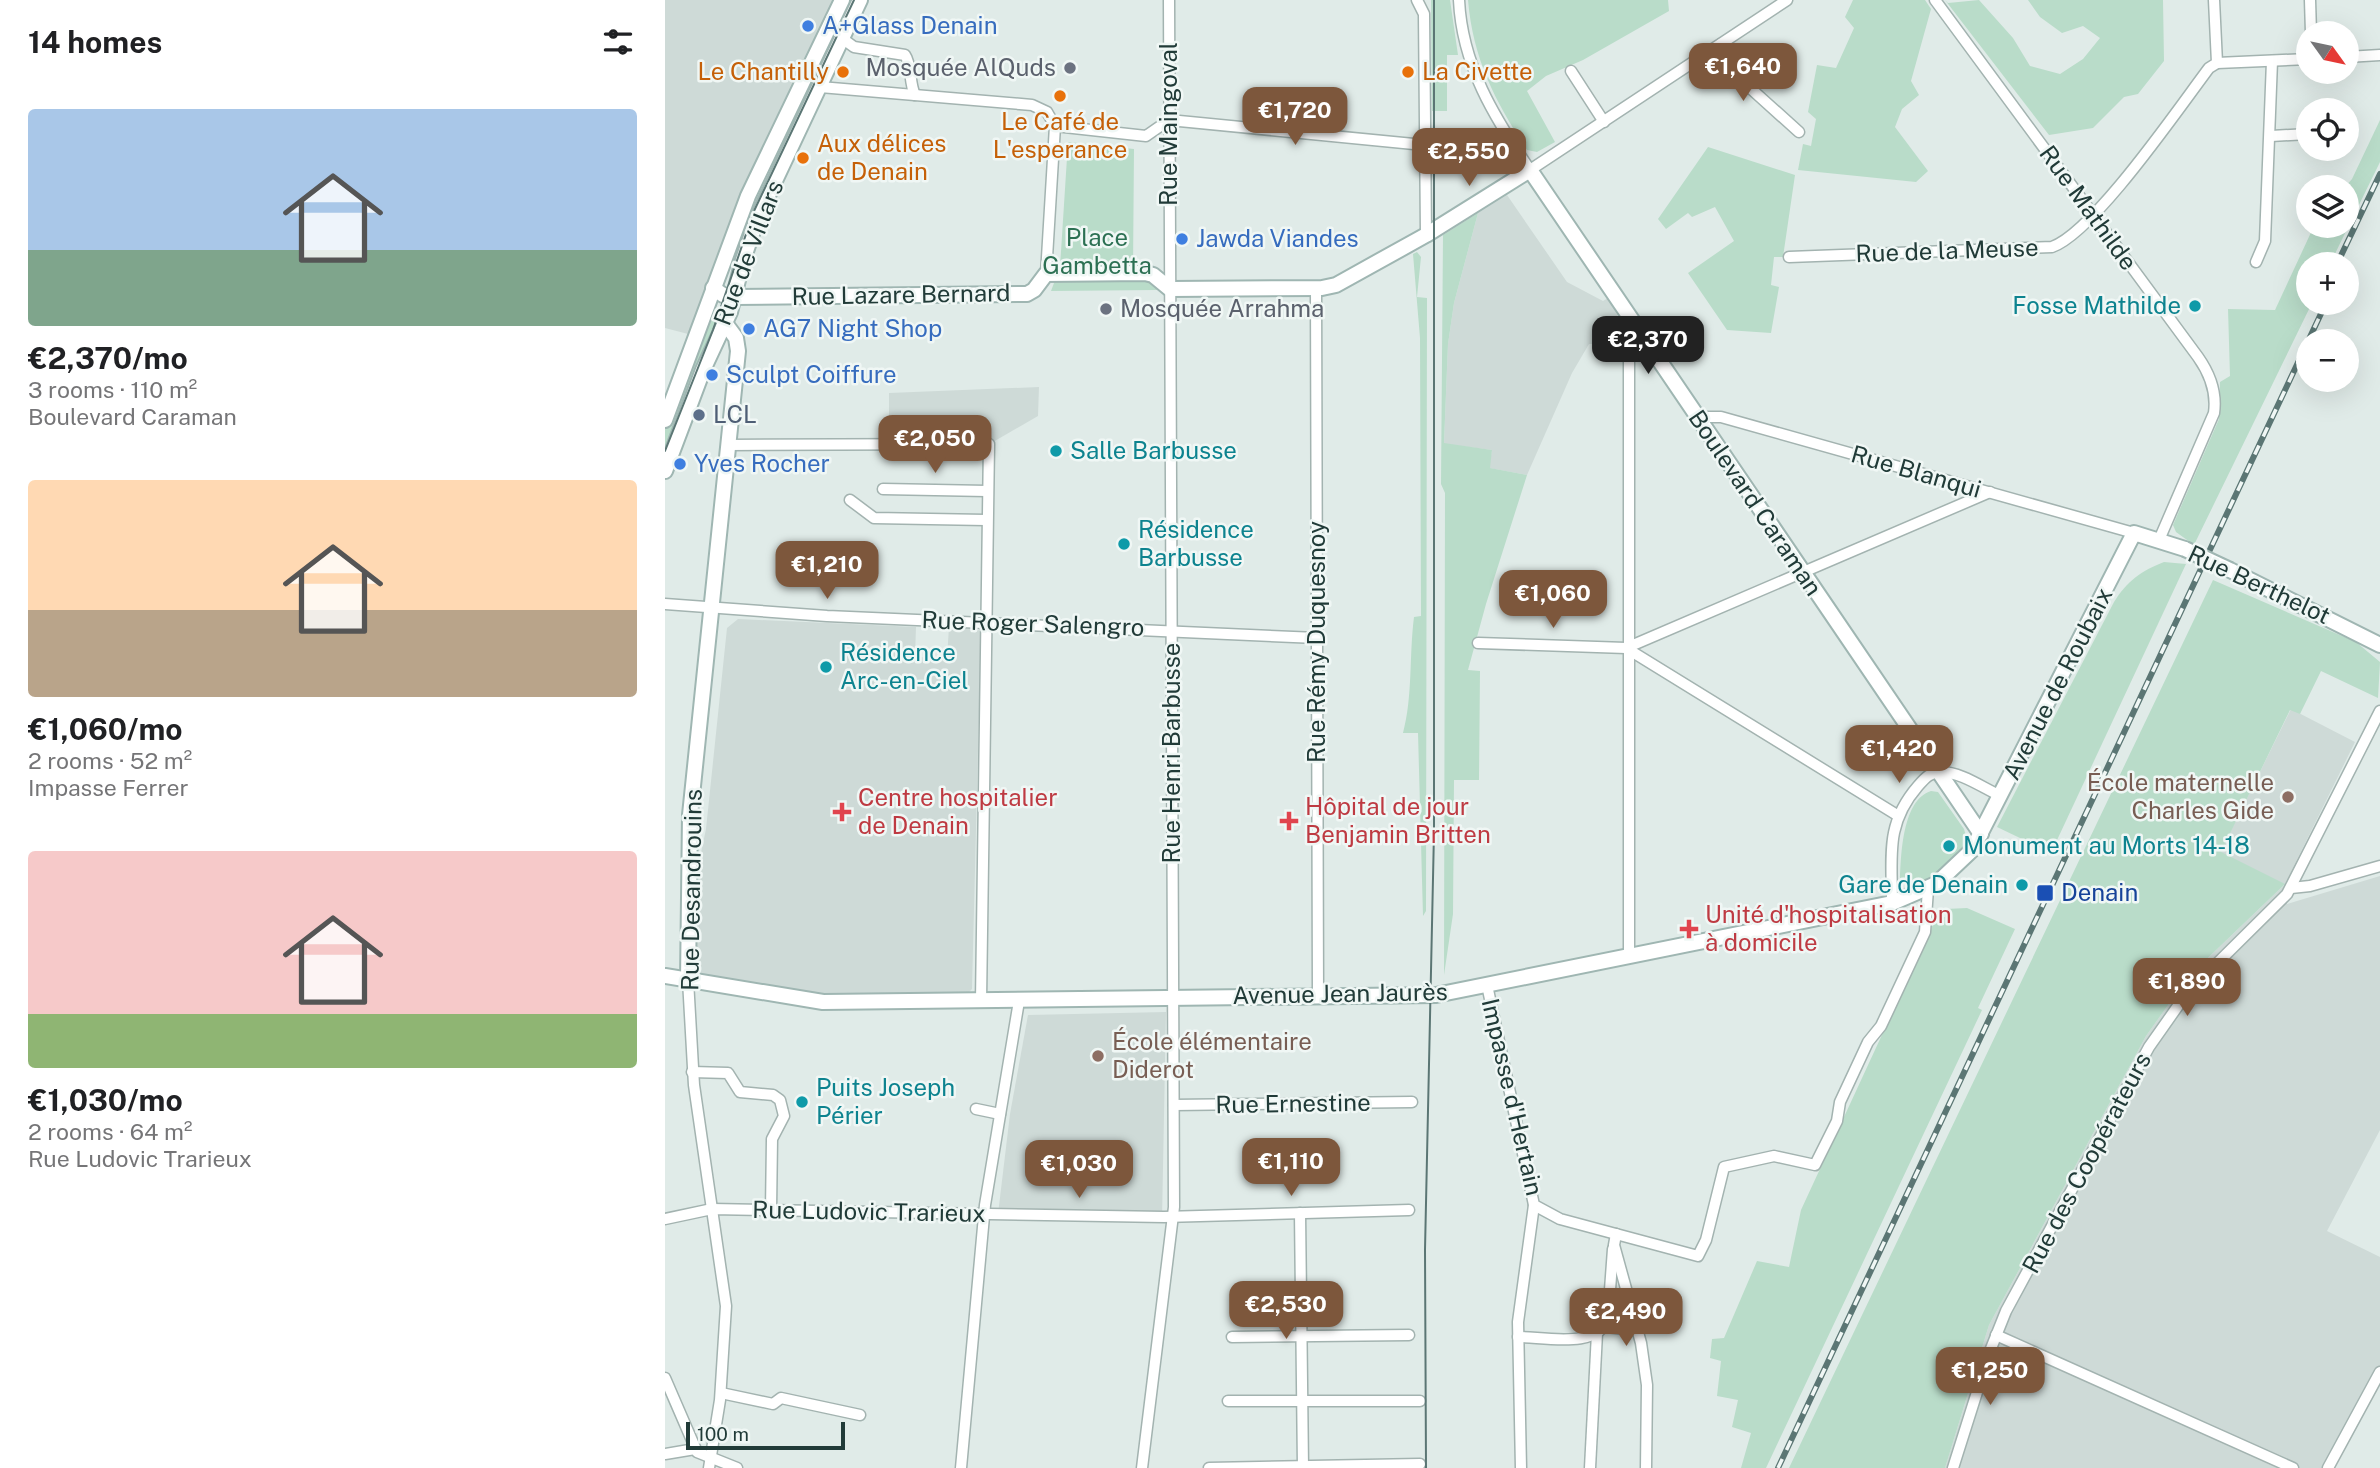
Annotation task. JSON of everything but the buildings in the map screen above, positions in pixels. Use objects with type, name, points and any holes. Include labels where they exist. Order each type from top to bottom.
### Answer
[{"type":"street","name":"Rue de Villars","points":[[665,421],[671,385],[713,288],[756,177],[842,0]]},
{"type":"street","name":"Rue de Villars","points":[[665,471],[702,370],[725,323],[757,219],[860,0]]},
{"type":"street","name":"Rue Maingoval","points":[[1169,0],[1170,289]]},
{"type":"street","points":[[1459,0],[1463,40],[1473,72],[1497,120],[1530,170]]},
{"type":"street","points":[[1170,289],[1316,288],[1341,282],[1401,250],[1530,170],[1787,0]]},
{"type":"street","name":"Rue Mathilde","points":[[1935,0],[2205,367],[2214,392],[2212,420],[2159,540]]},
{"type":"street","points":[[2214,0],[2217,63],[2296,60]]},
{"type":"street","points":[[2310,0],[2311,21]]},
{"type":"street","points":[[1418,1],[1424,14],[1426,235]]},
{"type":"street","points":[[843,39],[854,47],[905,55],[908,60],[909,83],[915,95]]},
{"type":"street","points":[[1721,44],[1749,87],[1799,132]]},
{"type":"street","points":[[2359,56],[2380,55]]},
{"type":"street","points":[[2256,262],[2265,241],[2272,61]]},
{"type":"street","name":"Rue de la Meuse","points":[[1789,257],[2052,247],[2094,216],[2209,68],[2217,63]]},
{"type":"street","points":[[1570,71],[1604,122]]},
{"type":"street","points":[[820,87],[1037,106],[1047,113],[1055,126],[1046,274]]},
{"type":"street","points":[[1055,126],[1146,136],[1169,120],[1424,145]]},
{"type":"street","points":[[2271,136],[2296,135]]},
{"type":"street","name":"Boulevard Caraman","points":[[1530,170],[1981,834]]},
{"type":"street","name":"Rue Lazare Bernard","points":[[713,288],[723,295],[734,297],[1027,294],[1034,290],[1046,274],[1145,272],[1170,289]]},
{"type":"street","name":"Rue Rémy Duquesnoy","points":[[1316,288],[1318,996]]},
{"type":"street","name":"Rue Henri Barbusse","points":[[1142,1468],[1174,1217],[1170,289]]},
{"type":"street","points":[[1629,316],[1626,648],[1629,957]]},
{"type":"street","name":"Rue Desandrouins","points":[[710,1464],[721,1393],[726,1306],[692,1072],[688,980],[690,815],[738,347],[736,338],[725,323]]},
{"type":"street","name":"Rue Blanqui","points":[[1697,416],[1721,417],[2134,533]]},
{"type":"street","points":[[729,445],[989,444],[981,1001]]},
{"type":"street","points":[[883,489],[987,491]]},
{"type":"street","points":[[1478,643],[1626,648],[1990,492]]},
{"type":"street","points":[[850,500],[874,517],[986,520]]},
{"type":"street","name":"Rue Berthelot","points":[[2134,533],[2185,549],[2380,645]]},
{"type":"street","name":"Avenue de Roubaix","points":[[1981,834],[2134,533]]},
{"type":"street","name":"Rue Roger Salengro","points":[[665,604],[713,609],[1317,638]]},
{"type":"street","points":[[1626,648],[1897,815]]},
{"type":"street","name":"Rue des Coopérateurs","points":[[1953,1468],[1996,1335],[2165,1022],[2196,983],[2291,888],[2380,711]]},
{"type":"street","points":[[1892,903],[1892,834],[1897,815],[1925,778],[1937,772],[1957,776],[2001,796]]},
{"type":"street","name":"Avenue Jean Jaurès","points":[[665,976],[808,1001],[1019,1002],[1436,995],[1892,903],[1928,889],[1961,863],[1981,834]]},
{"type":"street","points":[[2291,888],[2310,886],[2380,866]]},
{"type":"street","name":"Impasse d'Hertain","points":[[1487,985],[1534,1205],[1554,1217],[1615,1239],[1698,1256],[1706,1240],[1724,1167],[1774,1156],[1815,1165],[1837,1121],[1840,1102],[1868,1042],[1881,1026],[1925,932],[1928,889]]},
{"type":"street","points":[[961,1468],[984,1214],[1019,1002]]},
{"type":"street","points":[[692,1072],[726,1073],[732,1076],[740,1093],[773,1095],[781,1100],[784,1116],[772,1139],[771,1210]]},
{"type":"street","name":"Rue Ernestine","points":[[1174,1105],[1412,1102]]},
{"type":"street","points":[[976,1110],[1000,1114]]},
{"type":"street","points":[[1521,1468],[1518,1337],[1534,1205]]},
{"type":"street","name":"Rue Ludovic Trarieux","points":[[665,1219],[712,1209],[1174,1217],[1409,1210]]},
{"type":"street","points":[[1300,1213],[1303,1467]]},
{"type":"street","points":[[1590,1468],[1601,1330],[1608,1317],[1615,1239]]},
{"type":"street","points":[[1615,1239],[1637,1330],[1648,1394],[1646,1468]]},
{"type":"street","points":[[1518,1337],[1587,1338],[1601,1330],[1637,1330]]},
{"type":"street","points":[[1232,1337],[1409,1335]]},
{"type":"street","points":[[1996,1335],[2293,1468]]},
{"type":"street","points":[[2328,1468],[2380,1372]]},
{"type":"street","points":[[665,1378],[695,1449],[710,1464],[737,1468]]},
{"type":"street","points":[[721,1393],[773,1404],[781,1398],[860,1415]]},
{"type":"street","points":[[1229,1401],[1420,1401]]},
{"type":"street","points":[[665,1454],[695,1449]]},
{"type":"street","points":[[1209,1468],[1420,1464]]},
{"type":"shaded area","points":[[665,0],[835,0],[692,335],[665,328]]},
{"type":"shaded area","points":[[1507,195],[1567,282],[1603,301],[1608,298],[1620,320],[1621,344],[1589,344],[1572,373],[1527,475],[1489,468],[1492,450],[1444,444],[1448,344],[1454,303],[1478,213]]},
{"type":"shaded area","points":[[1039,387],[1038,416],[993,442],[889,436],[889,393]]},
{"type":"shaded area","name":"Centre hospitalier de Denain","points":[[738,619],[916,627],[915,657],[947,658],[949,627],[977,629],[981,632],[972,989],[969,992],[821,994],[698,973],[694,966],[692,936],[697,932],[698,867],[706,829],[727,628]]},
{"type":"shaded area","points":[[2291,709],[2355,742],[2285,884],[2287,904],[2380,876],[2380,1130],[2327,1231],[2380,1257],[2380,1378],[2333,1468],[1945,1468],[1989,1325],[2146,1036],[2188,977],[2284,885],[2220,853]]},
{"type":"shaded area","points":[[1166,1012],[1162,1220],[998,1214],[1010,1114],[1028,1015]]},
{"type":"green space","points":[[1431,0],[1450,0],[1458,55],[1447,55],[1447,111],[1432,111]]},
{"type":"green space","points":[[1468,0],[1668,0],[1669,11],[1583,60],[1546,76],[1527,91],[1555,142],[1537,152],[1527,150],[1487,79],[1475,41]]},
{"type":"green space","points":[[1853,0],[1925,0],[1931,9],[1911,81],[1919,95],[1902,109],[1895,127],[1928,171],[1916,182],[1798,170],[1803,144],[1811,146],[1816,119],[1808,112],[1817,65],[1836,68],[1854,28],[1845,17]]},
{"type":"green space","points":[[1945,0],[1948,3],[1979,0],[2013,38],[2030,66],[2060,74],[2083,59],[2100,38],[2083,26],[2062,33],[2040,17],[2028,0],[2163,0],[2164,61],[2138,94],[2124,97],[2093,128],[2049,135]]},
{"type":"green space","points":[[2380,120],[2380,162],[2359,205],[2359,175],[2354,175]]},
{"type":"green space","name":"Place Gambetta","points":[[1068,142],[1134,149],[1133,270],[1153,280],[1157,290],[1051,291],[1060,267]]},
{"type":"green space","points":[[1708,147],[1795,175],[1783,257],[1774,257],[1771,285],[1779,287],[1771,333],[1727,330],[1688,273],[1734,241],[1715,207],[1692,217],[1688,213],[1666,229],[1658,219]]},
{"type":"green space","points":[[1478,213],[1454,303],[1448,344],[1444,443],[1492,450],[1490,468],[1527,475],[1468,670],[1480,671],[1479,780],[1454,780],[1453,914],[1444,975],[1445,493],[1441,484],[1443,235]]},
{"type":"green space","points":[[2308,238],[2343,238],[2336,252],[2302,252]]},
{"type":"green space","points":[[1417,252],[1421,257],[1417,297],[1427,298],[1426,911],[1423,916],[1418,733],[1403,733],[1408,705],[1414,617],[1421,616],[1420,338],[1413,254]]},
{"type":"green space","points":[[2296,265],[2296,315],[2306,315],[2299,329],[2296,329],[2296,336],[2194,545],[2176,532],[2173,525],[2219,419],[2220,382],[2230,376],[2228,309],[2275,310]]},
{"type":"green space","points":[[712,310],[722,313],[665,456],[665,429]]},
{"type":"green space","points":[[2164,562],[2186,564],[2051,853],[1997,827],[2114,602],[2135,578]]},
{"type":"green space","points":[[2213,580],[2356,642],[2380,662],[2378,698],[2321,671],[2300,714],[2290,710],[2221,852],[2285,884],[2188,977],[2146,1036],[1989,1325],[1945,1468],[1789,1468]]},
{"type":"green space","points":[[1931,791],[1938,792],[1964,829],[1968,843],[1943,870],[1912,889],[1900,880],[1905,830],[1914,805],[1921,796]]},
{"type":"green space","points":[[1967,908],[2015,929],[1978,1008],[1982,1010],[1766,1468],[1741,1468],[1751,1433],[1732,1427],[1738,1400],[1717,1396],[1721,1361],[1710,1358],[1712,1339],[1724,1338],[1757,1261],[1789,1267],[1801,1210],[1936,918],[1945,917],[1946,909]]},
{"type":"tram line","points":[[665,451],[713,330],[754,211],[854,0]]},
{"type":"tram line","points":[[1426,1468],[1425,1250],[1434,832],[1434,0]]},
{"type":"railway","points":[[2343,252],[2380,174]]},
{"type":"railway","points":[[1778,1468],[2320,315]]},
{"type":"place","name":"A+Glass Denain","points":[[808,26]]},
{"type":"place","name":"Mosquée AlQuds","points":[[1070,68]]},
{"type":"place","name":"Le Chantilly","points":[[843,72]]},
{"type":"place","name":"La Civette","points":[[1408,72]]},
{"type":"place","name":"Le Café de L'esperance","points":[[1060,96]]},
{"type":"place","name":"Aux délices de Denain","points":[[803,158]]},
{"type":"place","name":"Jawda Viandes","points":[[1182,239]]},
{"type":"place","name":"Fosse Mathilde","points":[[2195,306]]},
{"type":"place","name":"Mosquée Arrahma","points":[[1106,309]]},
{"type":"place","name":"AG7 Night Shop","points":[[749,329]]},
{"type":"place","name":"Sculpt Coiffure","points":[[712,375]]},
{"type":"place","name":"LCL","points":[[699,415]]},
{"type":"place","name":"Salle Barbusse","points":[[1056,451]]},
{"type":"place","name":"Yves Rocher","points":[[680,464]]},
{"type":"place","name":"Résidence Barbusse","points":[[1124,544]]},
{"type":"place","name":"Résidence Arc-en-Ciel","points":[[826,667]]},
{"type":"place","name":"École maternelle Charles Gide","points":[[2288,797]]},
{"type":"place","name":"Centre hospitalier de Denain","points":[[842,812]]},
{"type":"place","name":"Hôpital de jour Benjamin Britten","points":[[1289,821]]},
{"type":"place","name":"Monument au Morts 14-18","points":[[1949,846]]},
{"type":"place","name":"Gare de Denain","points":[[2022,885]]},
{"type":"place","name":"Denain","points":[[2045,893]]},
{"type":"place","name":"Unité d'hospitalisation à domicile","points":[[1689,929]]},
{"type":"place","name":"École élémentaire Diderot","points":[[1098,1056]]},
{"type":"place","name":"Puits Joseph Périer","points":[[802,1102]]}]
